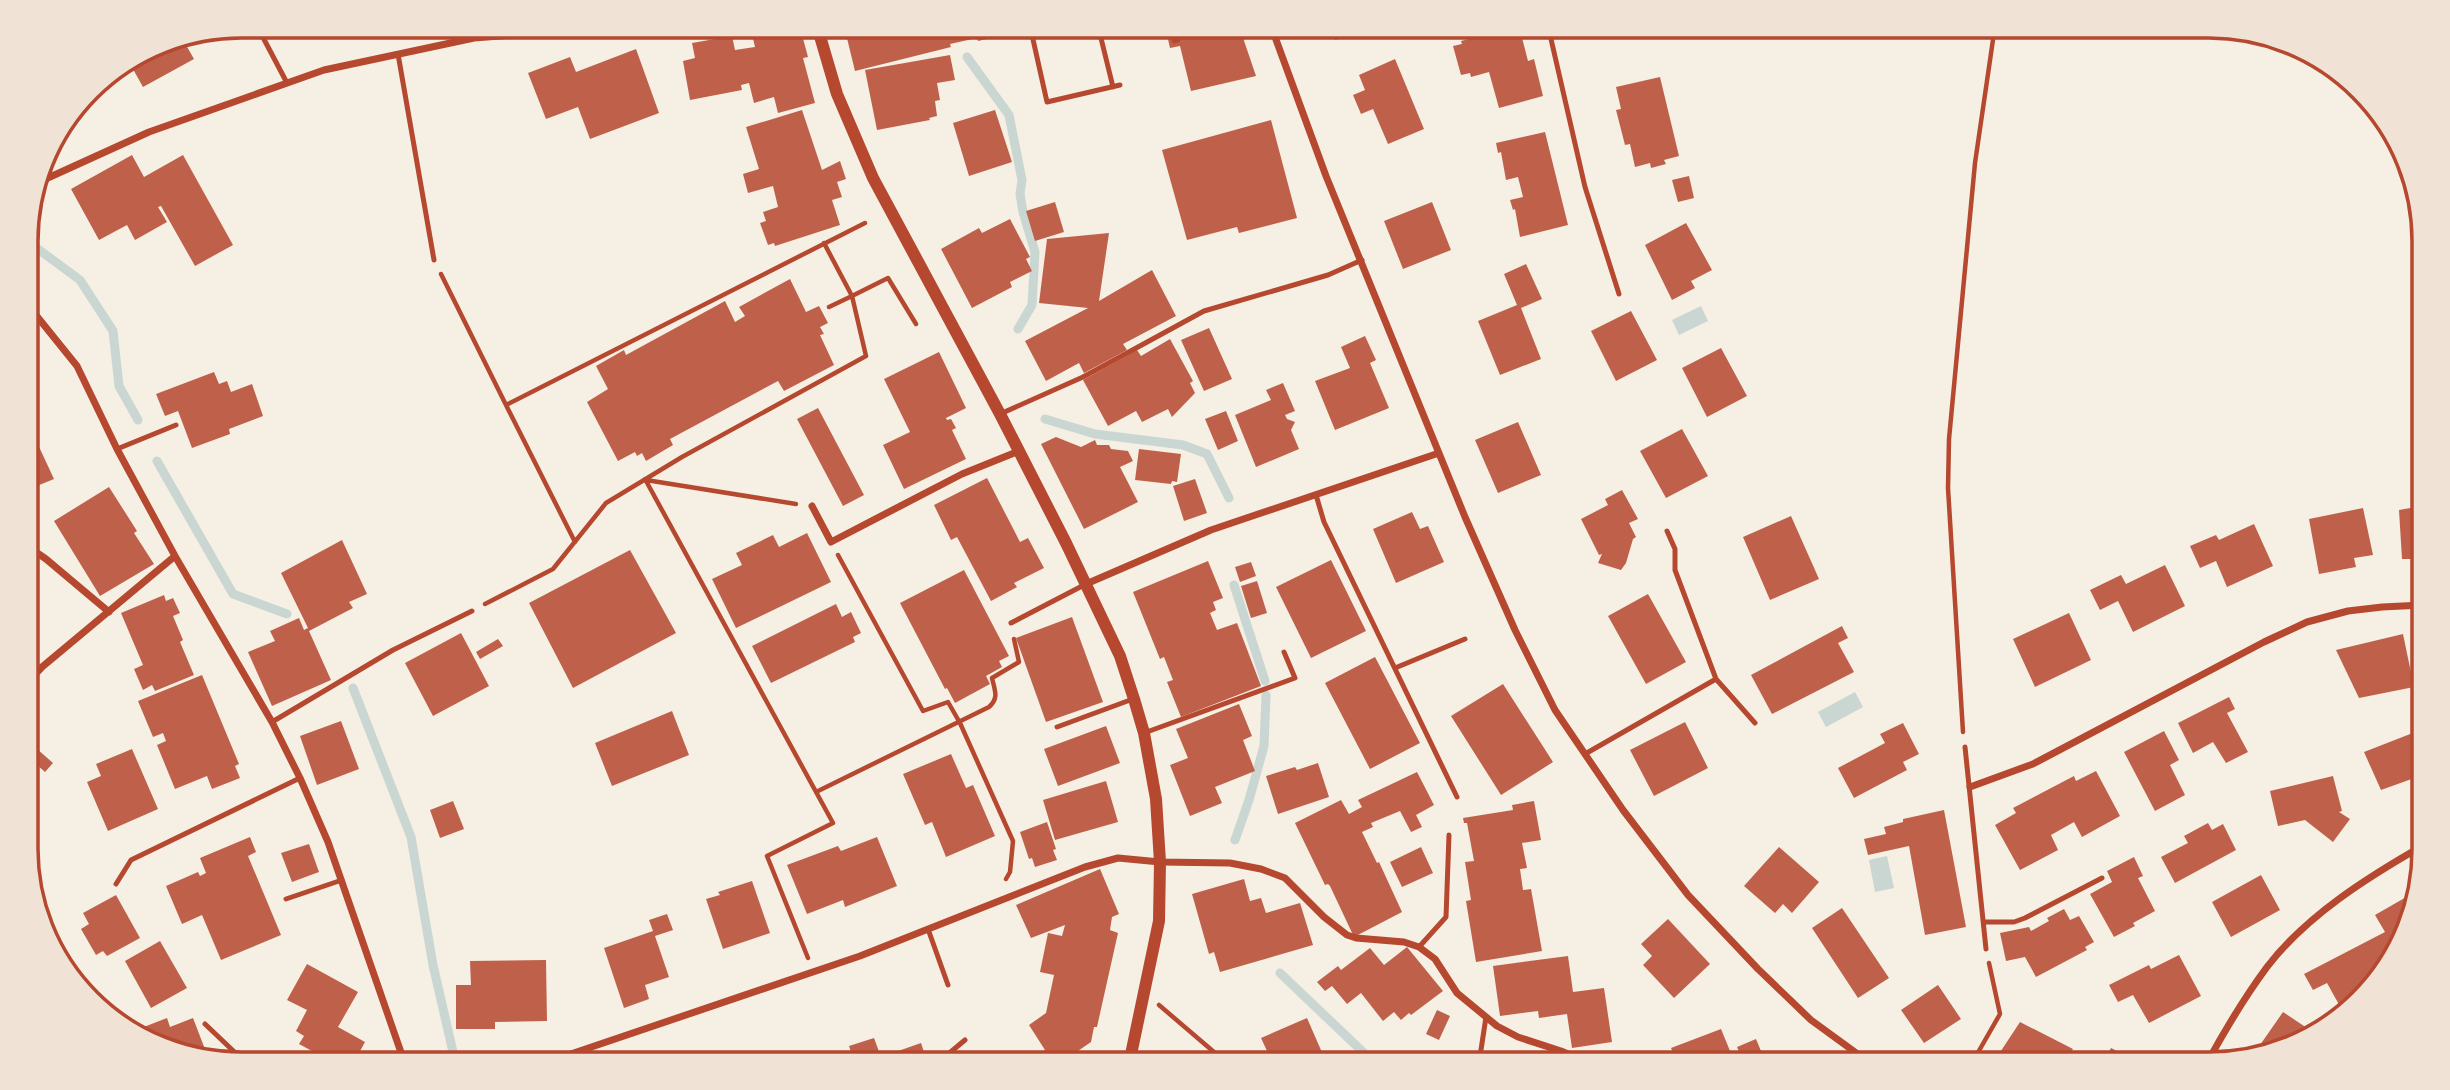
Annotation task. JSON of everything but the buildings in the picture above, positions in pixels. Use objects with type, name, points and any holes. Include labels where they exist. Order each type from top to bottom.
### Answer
[{"type":"street","points":[[49,177],[149,132],[324,71],[465,39]]},
{"type":"street","points":[[821,39],[836,94],[873,178],[1000,414],[1086,584],[1120,656],[1134,699],[1144,733],[1156,799],[1160,862],[1159,921],[1132,1052]]},
{"type":"street","points":[[1276,39],[1326,176],[1465,517],[1515,630],[1555,710],[1623,810],[1688,895],[1811,1020],[1854,1051]]},
{"type":"street","points":[[39,319],[77,366],[117,449],[175,556],[272,722],[300,778],[342,880],[401,1052]]},
{"type":"street","points":[[812,506],[831,542],[962,474],[1019,451]]},
{"type":"street","points":[[1086,584],[1211,530],[1439,453]]},
{"type":"street","points":[[39,554],[109,612]]},
{"type":"street","points":[[39,670],[175,556]]},
{"type":"street","points":[[1970,787],[2033,764],[2307,622],[2348,611],[2412,606]]},
{"type":"street","points":[[2213,1051],[2228,1024],[2269,965],[2311,921],[2386,866],[2412,852]]},
{"type":"street","points":[[577,1052],[860,957],[1085,867],[1118,858],[1160,862],[1230,863],[1261,869],[1285,878],[1324,918],[1348,935],[1404,942],[1419,947],[1435,959],[1457,993],[1486,1017],[1518,1037],[1562,1051]]},
{"type":"lane","points":[[264,39],[288,83]]},
{"type":"lane","points":[[1033,39],[1047,102],[1116,86],[1102,39]]},
{"type":"lane","points":[[1551,39],[1585,187],[1619,294]]},
{"type":"lane","points":[[398,54],[434,260]]},
{"type":"lane","points":[[1000,414],[1083,377],[1205,311],[1328,275],[1362,260]]},
{"type":"lane","points":[[117,449],[176,425]]},
{"type":"lane","points":[[1316,495],[1324,522],[1457,797]]},
{"type":"lane","points":[[1667,531],[1675,548],[1675,570],[1716,679],[1755,723]]},
{"type":"lane","points":[[1011,623],[1086,584]]},
{"type":"lane","points":[[272,722],[393,650],[472,611]]},
{"type":"lane","points":[[1395,668],[1465,639]]},
{"type":"lane","points":[[1144,733],[1295,678],[1284,652]]},
{"type":"lane","points":[[1585,754],[1716,679]]},
{"type":"lane","points":[[1057,727],[1134,699]]},
{"type":"lane","points":[[1965,747],[1986,948]]},
{"type":"lane","points":[[116,884],[131,860],[300,778]]},
{"type":"lane","points":[[1419,947],[1446,916],[1449,835]]},
{"type":"lane","points":[[1984,922],[2014,922],[2025,918],[2102,878]]},
{"type":"lane","points":[[286,899],[342,880]]},
{"type":"lane","points":[[928,929],[948,985]]},
{"type":"lane","points":[[1481,1051],[1486,1017]]},
{"type":"lane","points":[[205,1024],[234,1051]]},
{"type":"lane","points":[[951,1052],[965,1040]]},
{"type":"path","points":[[1173,39],[1178,40]]},
{"type":"path","points":[[1965,747],[1961,720],[1948,488],[1949,439],[1975,163],[1993,39]]},
{"type":"path","points":[[506,405],[866,223]]},
{"type":"path","points":[[472,611],[553,569],[606,503],[681,457],[866,356],[852,296],[824,243]]},
{"type":"path","points":[[434,260],[575,542]]},
{"type":"path","points":[[829,307],[888,278],[916,324]]},
{"type":"path","points":[[645,479],[812,506]]},
{"type":"path","points":[[645,479],[833,823],[767,856],[814,972]]},
{"type":"path","points":[[831,542],[923,711],[948,702],[960,723],[1013,841],[1010,872],[995,902]]},
{"type":"path","points":[[816,792],[989,707],[995,701],[996,693],[992,678],[1019,662],[1011,623]]},
{"type":"path","points":[[1979,1051],[2000,1014],[1986,948]]},
{"type":"path","points":[[1145,993],[1214,1052]]},
{"type":"shaded area","points":[[1701,306],[1708,321],[1679,335],[1672,320]]},
{"type":"shaded area","points":[[1855,692],[1863,707],[1826,727],[1818,712]]},
{"type":"shaded area","points":[[1887,856],[1894,888],[1875,892],[1869,860]]},
{"type":"waterway","points":[[967,57],[1009,115],[1022,180],[1020,194],[1023,212],[1035,252],[1032,305],[1018,329]]},
{"type":"waterway","points":[[39,250],[80,280],[113,331],[119,386],[138,420]]},
{"type":"waterway","points":[[1045,419],[1095,434],[1183,445],[1207,454],[1229,498]]},
{"type":"waterway","points":[[157,461],[233,594],[287,614]]},
{"type":"waterway","points":[[1234,585],[1265,681]]},
{"type":"waterway","points":[[353,688],[411,837],[433,965],[453,1052]]},
{"type":"waterway","points":[[1235,840],[1264,746],[1266,695]]},
{"type":"waterway","points":[[1280,973],[1362,1051]]}]
